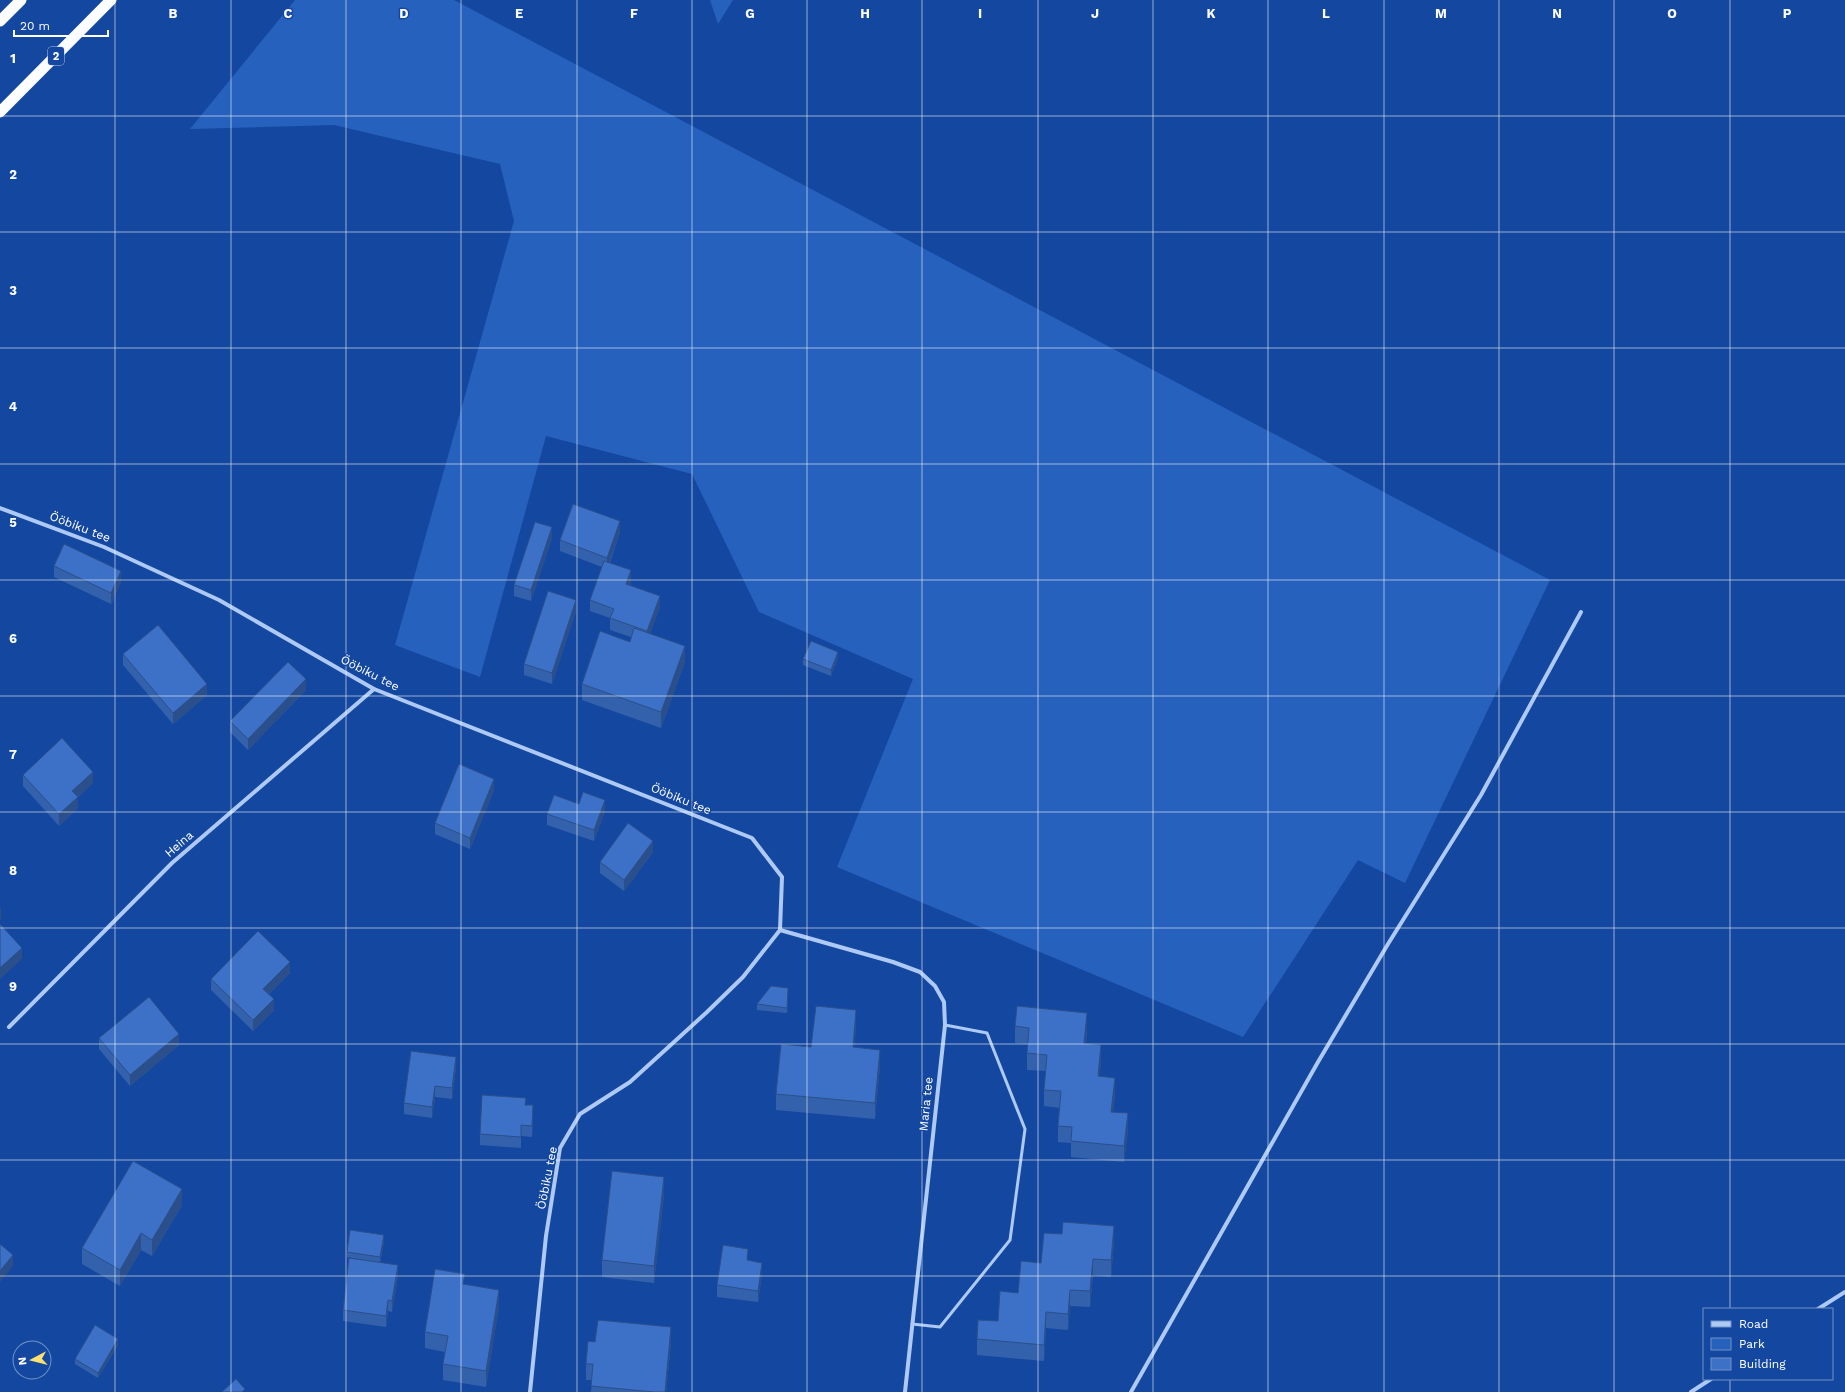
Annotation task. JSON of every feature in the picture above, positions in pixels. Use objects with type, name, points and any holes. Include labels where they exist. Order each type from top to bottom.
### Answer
[{"type":"highway","points":[[0,21],[21,0]]},
{"type":"highway","name":"2","points":[[0,112],[111,0]]},
{"type":"street","name":"Ööbiku tee","points":[[0,508],[104,547],[219,600],[374,689],[752,838],[782,877],[780,930],[743,977],[630,1082],[580,1114],[560,1148],[546,1236],[530,1392]]},
{"type":"street","points":[[1131,1392],[1318,1062],[1388,944],[1481,795],[1581,612]]},
{"type":"street","name":"Heina","points":[[9,1027],[172,863],[374,689]]},
{"type":"street","name":"Maria tee","points":[[780,930],[893,962],[920,972],[935,986],[944,1002],[945,1025],[905,1392]]},
{"type":"street","points":[[1820,1308],[1845,1292]]},
{"type":"street","points":[[1691,1392],[1709,1380]]},
{"type":"lane","points":[[912,1324],[940,1327],[1010,1240],[1025,1129],[987,1033],[945,1025]]},
{"type":"green space","points":[[295,0],[454,0],[1550,580],[1405,883],[1358,860],[1243,1037],[837,867],[913,679],[759,612],[692,474],[546,436],[480,677],[395,645],[514,221],[500,164],[334,125],[190,129]]},
{"type":"green space","points":[[710,0],[733,0],[718,24]]},
{"type":"building","points":[[573,504],[620,521],[607,558],[560,540]]},
{"type":"building","points":[[535,522],[552,527],[531,590],[514,585]]},
{"type":"building","points":[[64,544],[121,571],[111,593],[54,566]]},
{"type":"building","points":[[604,561],[631,570],[626,584],[660,596],[647,631],[610,618],[614,609],[590,600]]},
{"type":"building","points":[[548,591],[576,600],[552,673],[524,664]]},
{"type":"building","points":[[158,625],[207,684],[173,713],[123,654]]},
{"type":"building","points":[[634,628],[685,646],[661,712],[582,684],[600,631],[630,642]]},
{"type":"building","points":[[811,641],[838,652],[831,670],[803,659]]},
{"type":"building","points":[[288,662],[306,679],[248,739],[230,721]]},
{"type":"building","points":[[62,738],[93,772],[72,791],[78,797],[59,814],[23,775]]},
{"type":"building","points":[[459,764],[494,779],[470,838],[435,823]]},
{"type":"building","points":[[583,792],[605,800],[594,830],[547,814],[554,795],[579,804]]},
{"type":"building","points":[[628,823],[653,841],[624,880],[600,862]]},
{"type":"building","points":[[0,924],[22,948],[0,968]]},
{"type":"building","points":[[258,931],[290,962],[263,989],[274,999],[253,1020],[211,979]]},
{"type":"building","points":[[771,986],[788,988],[787,1008],[757,1004]]},
{"type":"building","points":[[149,997],[179,1034],[130,1075],[99,1038]]},
{"type":"building","points":[[816,1006],[856,1010],[853,1047],[880,1050],[875,1103],[776,1094],[781,1044],[811,1047]]},
{"type":"building","points":[[1017,1006],[1087,1013],[1084,1043],[1101,1045],[1098,1076],[1115,1078],[1111,1112],[1128,1113],[1124,1146],[1071,1141],[1072,1127],[1058,1126],[1061,1091],[1044,1090],[1047,1055],[1027,1053],[1029,1028],[1015,1026]]},
{"type":"building","points":[[411,1051],[456,1057],[452,1088],[435,1086],[432,1107],[404,1103]]},
{"type":"building","points":[[482,1095],[526,1098],[525,1105],[533,1105],[532,1126],[521,1125],[521,1137],[480,1134]]},
{"type":"building","points":[[133,1161],[182,1189],[152,1240],[141,1233],[120,1270],[82,1248]]},
{"type":"building","points":[[612,1171],[664,1177],[654,1266],[602,1260]]},
{"type":"building","points":[[1063,1222],[1114,1226],[1111,1260],[1093,1259],[1090,1291],[1070,1290],[1068,1314],[1046,1312],[1044,1345],[977,1339],[978,1320],[998,1321],[1000,1291],[1018,1293],[1021,1261],[1041,1263],[1044,1233],[1062,1234]]},
{"type":"building","points":[[350,1230],[384,1235],[380,1257],[347,1252]]},
{"type":"building","points":[[0,1244],[13,1255],[0,1271]]},
{"type":"building","points":[[723,1245],[748,1249],[747,1260],[762,1263],[758,1291],[717,1285]]},
{"type":"building","points":[[349,1258],[398,1265],[392,1301],[388,1300],[386,1316],[343,1310]]},
{"type":"building","points":[[435,1269],[465,1274],[463,1284],[499,1290],[486,1371],[443,1364],[448,1336],[425,1332]]},
{"type":"building","points":[[598,1320],[671,1327],[665,1392],[591,1386],[593,1364],[586,1364],[588,1341],[595,1342]]},
{"type":"building","points":[[95,1325],[118,1339],[98,1373],[75,1359]]},
{"type":"building","points":[[236,1379],[245,1389],[242,1392],[222,1392]]}]
